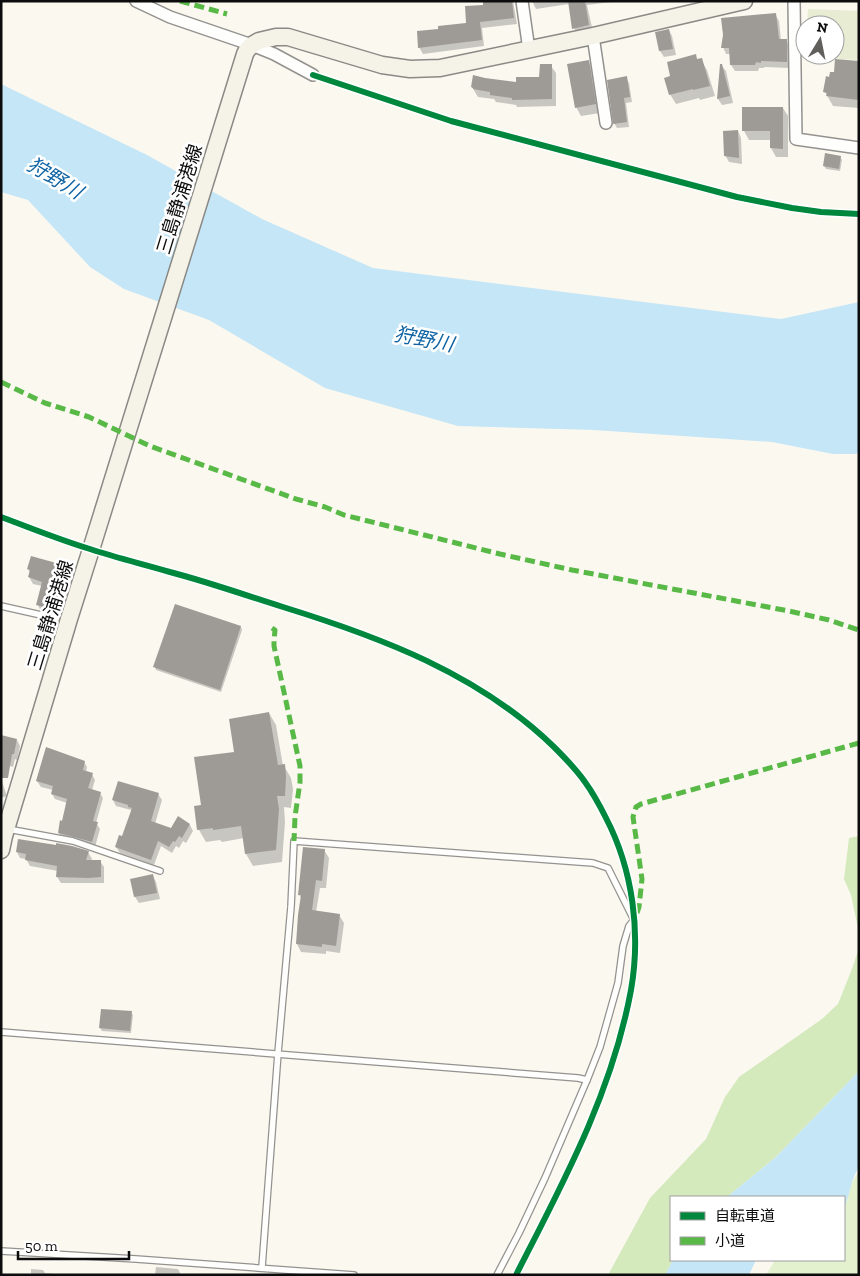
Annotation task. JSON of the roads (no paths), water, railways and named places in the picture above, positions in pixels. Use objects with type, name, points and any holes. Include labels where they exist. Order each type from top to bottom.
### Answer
[{"type":"main road","points":[[249,50],[264,40],[288,37],[382,65],[410,69],[440,68],[593,36],[744,1]]},
{"type":"main road","name":"三島静浦港線","points":[[3,837],[66,628],[249,50]]},
{"type":"street","points":[[136,1],[249,50],[274,54],[313,75]]},
{"type":"street","points":[[522,1],[529,50]]},
{"type":"street","points":[[794,1],[796,139],[859,148]]},
{"type":"street","points":[[593,36],[606,123]]},
{"type":"lane","points":[[1,606],[50,617]]},
{"type":"lane","points":[[3,837],[73,841],[160,871]]},
{"type":"lane","points":[[262,1267],[291,907],[294,841],[593,863],[608,868],[634,920],[629,926],[623,946],[618,982],[600,1047],[545,1178],[497,1275]]},
{"type":"lane","points":[[1,1032],[587,1080]]},
{"type":"lane","points":[[1,1251],[262,1267],[354,1275]]},
{"type":"water","name":"狩野川","points":[[1,84],[147,155],[262,219],[373,268],[781,319],[859,302],[859,452],[856,454],[833,454],[772,442],[594,430],[458,426],[325,388],[209,320],[124,289],[90,267],[28,200],[1,192]]},
{"type":"water","points":[[859,1071],[859,1167],[845,1206],[845,1196],[728,1196],[776,1157]]},
{"type":"water","points":[[672,1261],[756,1261],[749,1275],[665,1275]]}]
